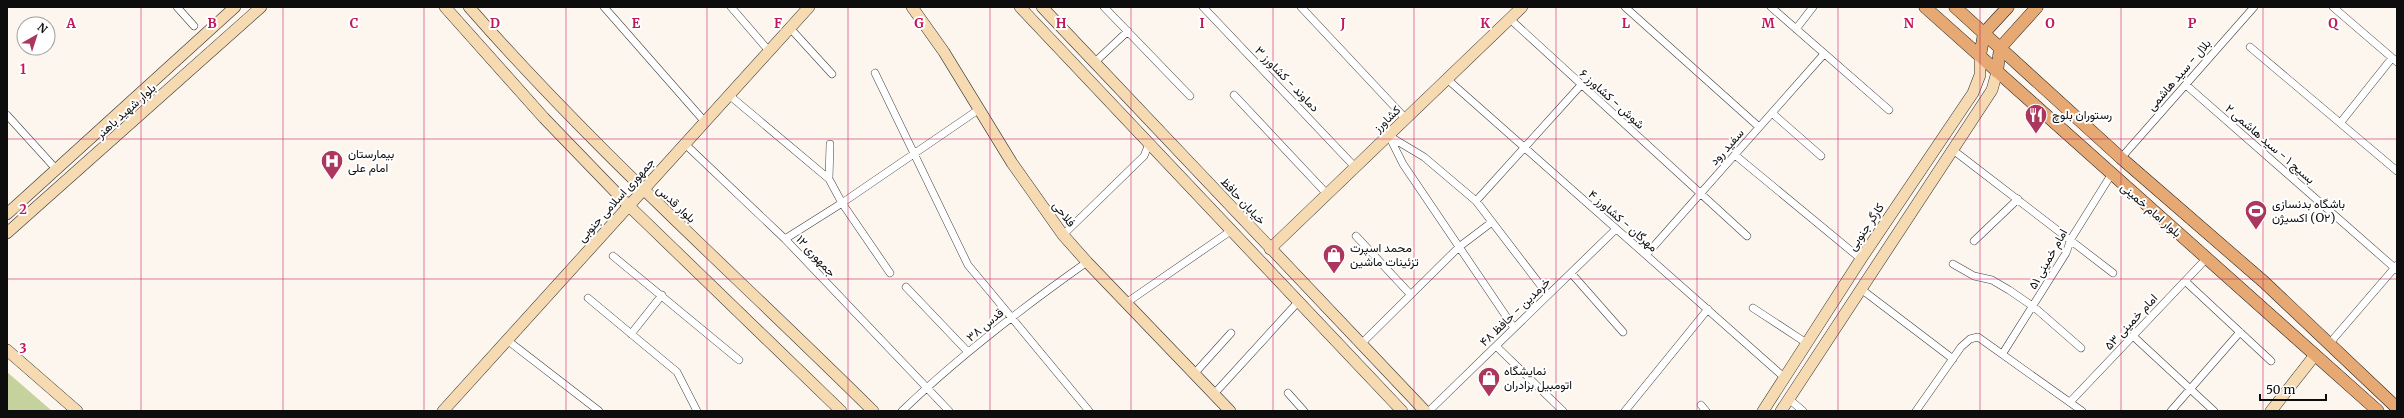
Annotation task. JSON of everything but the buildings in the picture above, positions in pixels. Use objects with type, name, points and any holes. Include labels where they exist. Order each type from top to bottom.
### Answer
[{"type":"main road","name":"بلوار شهید باهنر","points":[[7,214],[235,7]]},
{"type":"main road","name":"بلوار شهید باهنر","points":[[7,233],[261,7]]},
{"type":"main road","points":[[445,7],[544,118],[629,206],[842,411]]},
{"type":"main road","name":"بلوار قدس","points":[[470,7],[558,105],[643,190],[786,324],[873,411]]},
{"type":"main road","name":"جمهوری اسلامی جنوبی","points":[[442,411],[809,7]]},
{"type":"main road","name":"فلاحی","points":[[912,7],[944,52],[978,110],[1035,198],[1063,235],[1230,411]]},
{"type":"main road","points":[[1020,7],[1402,411]]},
{"type":"main road","name":"خیابان حافظ","points":[[1042,7],[1336,319],[1425,411]]},
{"type":"main road","name":"کشاورز","points":[[1270,249],[1522,7]]},
{"type":"main road","name":"بلوار امام خمینی","points":[[1925,7],[2111,175],[2378,411]]},
{"type":"main road","name":"بلوار امام خمینی","points":[[1955,7],[2121,158],[2264,282],[2397,408]]},
{"type":"main road","points":[[1980,56],[1984,33],[2008,7]]},
{"type":"main road","points":[[1781,411],[1992,90],[1997,72],[2000,48],[2037,7]]},
{"type":"main road","name":"کارگر جنوبی","points":[[1763,411],[1808,344],[1861,259],[1973,93],[1980,75],[1980,56]]},
{"type":"main road","points":[[544,118],[558,105]]},
{"type":"main road","points":[[1184,180],[1196,169]]},
{"type":"main road","points":[[1861,259],[1875,269]]},
{"type":"main road","points":[[1325,330],[1336,319]]},
{"type":"main road","points":[[7,350],[77,411]]},
{"type":"main road","points":[[2271,411],[2315,355]]},
{"type":"street","points":[[177,7],[194,26]]},
{"type":"street","points":[[604,7],[705,122]]},
{"type":"street","points":[[731,7],[769,51]]},
{"type":"street","points":[[1104,7],[1190,96]]},
{"type":"street","name":"دماوند - کشاورز ۳","points":[[1203,7],[1355,167]]},
{"type":"street","points":[[1302,7],[1406,119]]},
{"type":"street","points":[[1625,7],[1759,127]]},
{"type":"street","points":[[1771,7],[1889,110]]},
{"type":"street","points":[[1796,29],[1813,7]]},
{"type":"street","name":"بلال - سید هاشمی","points":[[2121,158],[2254,7]]},
{"type":"street","points":[[2333,7],[2395,60],[2341,122]]},
{"type":"street","name":"شوش - کشاورز ۶","points":[[1510,19],[1581,86],[1747,236]]},
{"type":"street","points":[[790,28],[832,74]]},
{"type":"street","points":[[1095,62],[1128,31]]},
{"type":"street","points":[[2250,47],[2341,122],[2397,171]]},
{"type":"street","name":"سفید رود","points":[[1646,255],[1824,54]]},
{"type":"street","points":[[875,73],[968,265],[1089,411]]},
{"type":"street","name":"مهرگان - کشاورز ۴","points":[[1447,79],[1785,378]]},
{"type":"street","name":"بسیج ۱ - سید هاشمی ۲","points":[[2186,85],[2396,267]]},
{"type":"street","points":[[1476,201],[1581,86]]},
{"type":"street","points":[[729,95],[829,179],[842,203],[890,273]]},
{"type":"street","points":[[1234,95],[1327,194]]},
{"type":"street","points":[[785,239],[842,203],[978,110]]},
{"type":"street","points":[[1772,113],[1821,156]]},
{"type":"street","points":[[7,115],[56,169]]},
{"type":"street","points":[[1389,136],[1424,157],[1476,201],[1548,295]]},
{"type":"street","points":[[1389,136],[1403,164],[1514,328]]},
{"type":"street","name":"جمهوری ۱۲","points":[[685,144],[785,239],[949,411]]},
{"type":"street","points":[[829,179],[830,144]]},
{"type":"street","points":[[1063,235],[1144,156],[1149,144]]},
{"type":"street","points":[[1953,150],[2071,239],[2113,274]]},
{"type":"street","points":[[1735,155],[1861,259]]},
{"type":"street","name":"امام خمینی ۵۱","points":[[2003,353],[2034,307],[2066,253],[2071,239],[2111,175]]},
{"type":"street","points":[[1974,241],[2018,199]]},
{"type":"street","points":[[1361,344],[1459,247],[1492,222]]},
{"type":"street","name":"خرمدین - حافظ ۴۸","points":[[1429,411],[1616,229]]},
{"type":"street","points":[[1126,303],[1232,230]]},
{"type":"street","points":[[1356,236],[1410,294]]},
{"type":"street","points":[[613,256],[739,360]]},
{"type":"street","name":"امام خمینی ۵۳","points":[[2071,401],[2206,259]]},
{"type":"street","name":"قدس ۳۸","points":[[902,411],[926,388],[1011,317],[1087,262]]},
{"type":"street","points":[[1952,264],[1974,276],[1992,280],[2034,307],[2081,348]]},
{"type":"street","points":[[2328,344],[2396,267]]},
{"type":"street","points":[[1571,273],[1623,332]]},
{"type":"street","points":[[2185,281],[2271,361]]},
{"type":"street","points":[[906,287],[968,352]]},
{"type":"street","points":[[1861,289],[1953,358]]},
{"type":"street","points":[[632,334],[662,295]]},
{"type":"street","points":[[588,298],[677,372],[697,411]]},
{"type":"street","points":[[1214,394],[1298,302]]},
{"type":"street","points":[[1753,308],[1808,344]]},
{"type":"street","points":[[1625,411],[1708,309]]},
{"type":"street","points":[[2171,411],[2240,332]]},
{"type":"street","points":[[1194,374],[1231,333]]},
{"type":"street","points":[[2133,336],[2214,411]]},
{"type":"street","points":[[1916,411],[1953,358],[1970,339],[1978,337],[2071,401],[2082,411]]},
{"type":"street","points":[[507,340],[599,411]]},
{"type":"street","points":[[1496,346],[1563,411]]},
{"type":"street","points":[[1288,393],[1304,411]]},
{"type":"street","points":[[1789,399],[1803,411]]},
{"type":"street","points":[[1701,405],[1706,411]]},
{"type":"green space","points":[[7,372],[52,411],[7,411]]},
{"type":"place","name":"رستوران بلوچ","points":[[2036,134]]},
{"type":"place","name":"بیمارستان امام علی","points":[[332,180]]},
{"type":"place","name":"باشگاه بدنسازی اکسیژن (O۲)","points":[[2256,230]]},
{"type":"place","name":"محمد اسپرت تزئینات ماشین","points":[[1334,274]]},
{"type":"place","name":"نمایشگاه اتومبیل برادران","points":[[1489,398]]}]
